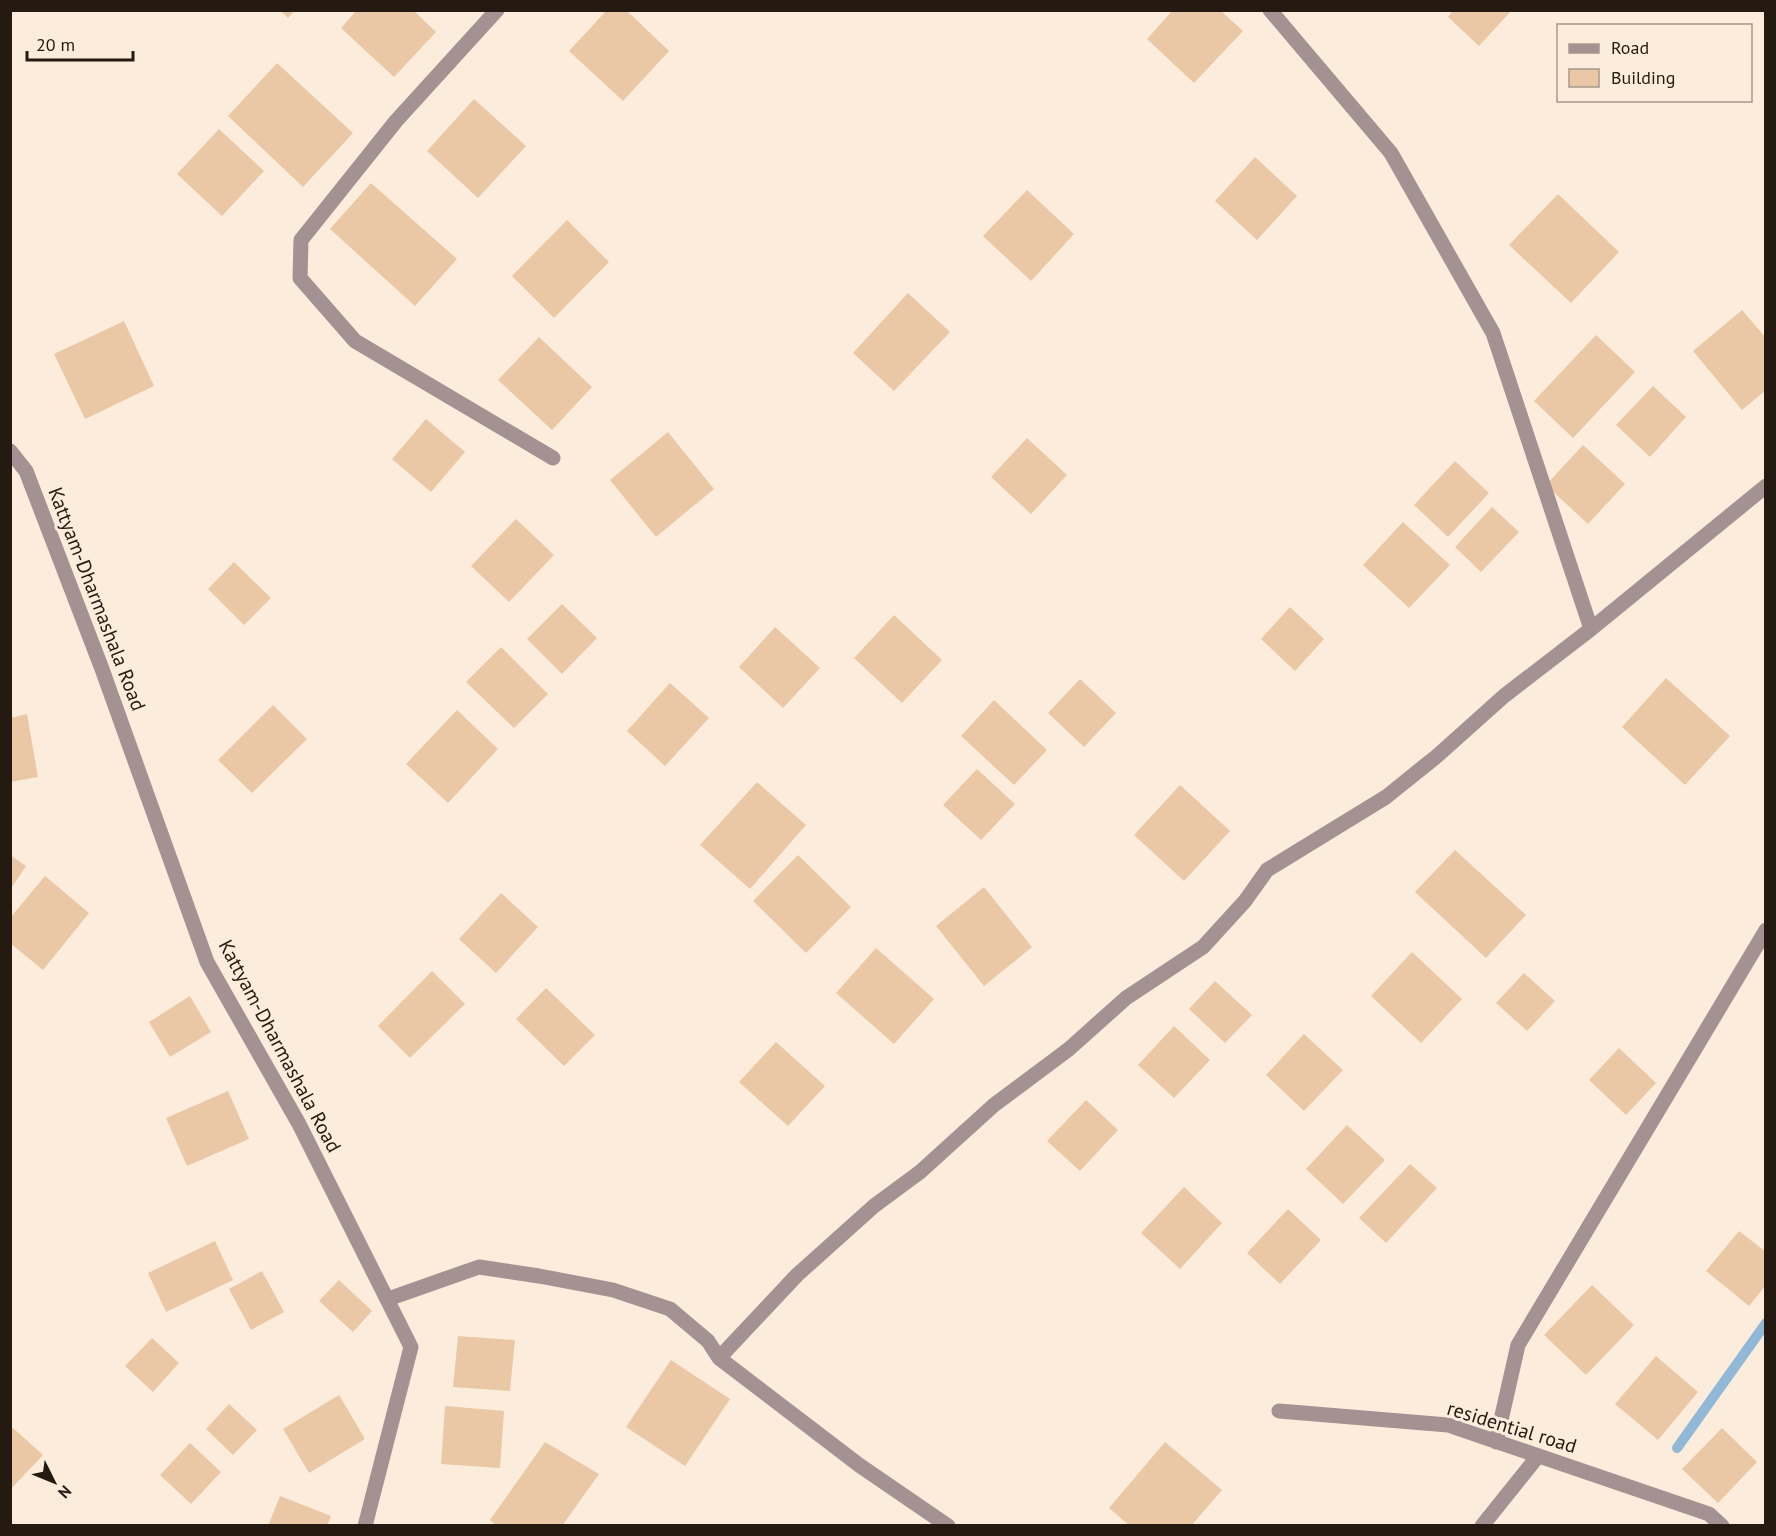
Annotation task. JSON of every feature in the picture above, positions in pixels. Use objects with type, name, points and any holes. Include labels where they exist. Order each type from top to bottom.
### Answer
[{"type":"street","points":[[497,10],[396,121],[301,240],[300,278],[355,341],[553,458]]},
{"type":"street","points":[[1270,10],[1391,153],[1493,333],[1591,629]]},
{"type":"street","name":"Kattyam-Dharmashala Road","points":[[10,451],[26,471],[102,669],[207,962],[300,1124],[411,1347],[365,1526]]},
{"type":"street","points":[[719,1358],[797,1275],[874,1206],[920,1172],[977,1120],[1069,1049],[1126,998],[1203,947],[1245,901],[1267,870],[1386,797],[1437,756],[1504,696],[1591,629],[1766,486]]},
{"type":"street","points":[[1496,1442],[1518,1345],[1766,930]]},
{"type":"street","points":[[388,1299],[479,1267],[613,1290],[670,1309],[708,1341],[719,1358],[859,1465],[948,1526]]},
{"type":"street","name":"residential road","points":[[1279,1411],[1448,1425],[1709,1514],[1722,1526]]},
{"type":"street","points":[[1482,1526],[1538,1456]]},
{"type":"building","points":[[280,10],[295,10],[288,18]]},
{"type":"building","points":[[357,10],[413,10],[436,32],[394,77],[341,28]]},
{"type":"building","points":[[607,10],[626,10],[669,51],[623,101],[569,51]]},
{"type":"building","points":[[1173,10],[1220,10],[1243,31],[1194,83],[1147,39]]},
{"type":"building","points":[[1453,10],[1512,10],[1479,46],[1448,17]]},
{"type":"building","points":[[277,63],[353,133],[303,187],[228,116]]},
{"type":"building","points":[[474,99],[526,146],[478,198],[427,151]]},
{"type":"building","points":[[219,129],[264,171],[222,216],[177,174]]},
{"type":"building","points":[[1255,157],[1297,196],[1257,240],[1215,201]]},
{"type":"building","points":[[371,183],[457,259],[415,306],[330,229]]},
{"type":"building","points":[[1027,190],[1074,234],[1031,281],[983,236]]},
{"type":"building","points":[[1558,194],[1619,252],[1571,303],[1509,245]]},
{"type":"building","points":[[567,220],[609,262],[554,318],[512,276]]},
{"type":"building","points":[[908,293],[950,332],[894,391],[853,353]]},
{"type":"building","points":[[1742,310],[1766,338],[1766,390],[1742,410],[1693,351]]},
{"type":"building","points":[[124,321],[154,386],[85,419],[54,354]]},
{"type":"building","points":[[1596,335],[1635,372],[1573,438],[1534,401]]},
{"type":"building","points":[[539,337],[592,387],[552,430],[498,380]]},
{"type":"building","points":[[1653,386],[1686,417],[1650,457],[1616,425]]},
{"type":"building","points":[[426,419],[465,452],[431,492],[392,459]]},
{"type":"building","points":[[668,432],[714,489],[656,537],[610,480]]},
{"type":"building","points":[[1027,438],[1067,475],[1031,514],[991,477]]},
{"type":"building","points":[[1583,445],[1625,484],[1588,524],[1546,485]]},
{"type":"building","points":[[1455,461],[1489,493],[1448,537],[1414,505]]},
{"type":"building","points":[[1492,507],[1519,532],[1481,572],[1455,547]]},
{"type":"building","points":[[516,519],[554,555],[509,602],[471,566]]},
{"type":"building","points":[[1403,522],[1450,565],[1409,608],[1363,565]]},
{"type":"building","points":[[234,562],[271,598],[244,625],[208,589]]},
{"type":"building","points":[[562,604],[597,638],[562,674],[527,639]]},
{"type":"building","points":[[1290,607],[1324,639],[1295,671],[1261,639]]},
{"type":"building","points":[[894,615],[942,660],[902,703],[854,658]]},
{"type":"building","points":[[775,627],[820,668],[783,708],[739,667]]},
{"type":"building","points":[[501,647],[548,694],[514,728],[466,682]]},
{"type":"building","points":[[1666,678],[1730,736],[1685,785],[1622,727]]},
{"type":"building","points":[[1080,679],[1116,713],[1084,747],[1048,713]]},
{"type":"building","points":[[670,683],[709,718],[665,766],[627,731]]},
{"type":"building","points":[[994,700],[1047,750],[1014,785],[961,736]]},
{"type":"building","points":[[273,705],[307,739],[252,793],[218,760]]},
{"type":"building","points":[[457,710],[498,749],[448,803],[406,764]]},
{"type":"building","points":[[27,714],[38,777],[10,782],[10,718]]},
{"type":"building","points":[[977,769],[1015,804],[981,840],[943,805]]},
{"type":"building","points":[[757,782],[806,825],[750,889],[700,845]]},
{"type":"building","points":[[1180,785],[1230,831],[1184,881],[1134,835]]},
{"type":"building","points":[[1455,850],[1526,915],[1486,958],[1415,892]]},
{"type":"building","points":[[10,855],[26,866],[10,890]]},
{"type":"building","points":[[798,855],[851,907],[806,953],[753,901]]},
{"type":"building","points":[[45,876],[89,913],[43,970],[10,943],[10,918]]},
{"type":"building","points":[[984,887],[1032,947],[984,986],[936,926]]},
{"type":"building","points":[[501,893],[538,927],[496,973],[459,939]]},
{"type":"building","points":[[876,948],[934,999],[894,1044],[836,993]]},
{"type":"building","points":[[1412,952],[1462,999],[1421,1043],[1371,996]]},
{"type":"building","points":[[432,971],[465,1004],[410,1058],[378,1026]]},
{"type":"building","points":[[1524,973],[1555,1001],[1527,1031],[1496,1003]]},
{"type":"building","points":[[1215,981],[1252,1015],[1225,1043],[1189,1009]]},
{"type":"building","points":[[546,988],[595,1035],[564,1066],[516,1019]]},
{"type":"building","points":[[190,996],[211,1032],[170,1057],[149,1022]]},
{"type":"building","points":[[1174,1026],[1210,1060],[1174,1098],[1138,1065]]},
{"type":"building","points":[[1304,1034],[1343,1070],[1304,1111],[1266,1075]]},
{"type":"building","points":[[776,1042],[825,1086],[788,1126],[739,1082]]},
{"type":"building","points":[[1619,1048],[1656,1083],[1626,1115],[1589,1080]]},
{"type":"building","points":[[228,1091],[249,1139],[187,1166],[166,1118]]},
{"type":"building","points":[[1086,1100],[1118,1130],[1080,1171],[1047,1141]]},
{"type":"building","points":[[1347,1125],[1385,1160],[1343,1204],[1306,1169]]},
{"type":"building","points":[[1410,1164],[1437,1188],[1386,1243],[1359,1218]]},
{"type":"building","points":[[1184,1187],[1222,1223],[1180,1269],[1141,1233]]},
{"type":"building","points":[[1288,1209],[1321,1240],[1280,1284],[1247,1253]]},
{"type":"building","points":[[1739,1231],[1766,1252],[1766,1285],[1749,1306],[1706,1271]]},
{"type":"building","points":[[215,1241],[233,1280],[166,1312],[148,1273]]},
{"type":"building","points":[[262,1271],[284,1312],[251,1330],[229,1289]]},
{"type":"building","points":[[339,1280],[372,1311],[353,1332],[319,1301]]},
{"type":"building","points":[[1592,1285],[1634,1325],[1586,1375],[1544,1335]]},
{"type":"building","points":[[458,1336],[515,1340],[510,1391],[453,1387]]},
{"type":"building","points":[[152,1338],[179,1363],[153,1392],[125,1366]]},
{"type":"building","points":[[1656,1356],[1698,1392],[1658,1440],[1615,1404]]},
{"type":"building","points":[[671,1360],[730,1399],[685,1466],[626,1427]]},
{"type":"building","points":[[339,1395],[365,1439],[309,1473],[283,1429]]},
{"type":"building","points":[[229,1404],[257,1430],[233,1455],[206,1429]]},
{"type":"building","points":[[445,1406],[504,1411],[500,1468],[441,1464]]},
{"type":"building","points":[[13,1428],[43,1455],[10,1490],[10,1431]]},
{"type":"building","points":[[1722,1428],[1757,1462],[1718,1503],[1682,1469]]},
{"type":"building","points":[[545,1442],[599,1474],[562,1526],[497,1526],[490,1520]]},
{"type":"building","points":[[1165,1442],[1222,1490],[1191,1526],[1130,1526],[1109,1508]]},
{"type":"building","points":[[190,1443],[221,1472],[191,1504],[160,1475]]},
{"type":"building","points":[[280,1496],[331,1516],[327,1526],[268,1526]]},
{"type":"waterway","points":[[1677,1448],[1766,1323]]}]
